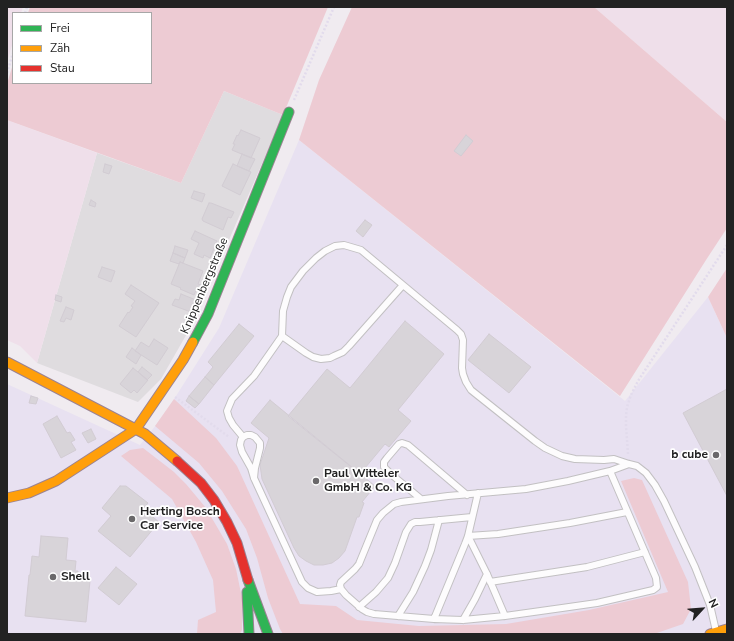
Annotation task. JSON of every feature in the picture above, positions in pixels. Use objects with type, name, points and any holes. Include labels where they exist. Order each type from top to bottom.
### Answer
[{"type":"street","name":"Knippenbergstraße","points":[[7,498],[29,493],[56,481],[136,429],[186,354],[208,314],[289,112]]},
{"type":"street","points":[[7,362],[145,434],[201,483],[214,500],[237,543],[268,634]]},
{"type":"street","points":[[246,573],[249,634]]},
{"type":"street","points":[[713,633],[727,629]]},
{"type":"lane","points":[[243,437],[233,426],[227,411],[232,399],[254,376],[282,336],[283,311],[291,287],[303,271],[325,251],[335,246],[344,245],[361,250],[461,334],[463,340],[462,368],[466,382],[472,390],[535,441],[545,448],[562,456],[575,459],[614,459],[637,466],[650,477],[664,501],[695,567],[710,605],[713,633]]},
{"type":"lane","points":[[282,336],[306,354],[321,359],[330,358],[343,352],[349,346],[403,285]]},
{"type":"lane","points":[[254,478],[260,443],[255,437],[247,435],[243,437],[240,444],[242,452],[252,468],[254,478],[302,582],[308,588],[317,592],[341,589]]},
{"type":"lane","points":[[422,499],[384,467],[384,462],[399,444],[402,443],[408,446],[467,494]]},
{"type":"lane","points":[[610,471],[657,582],[657,587],[653,590],[596,603],[505,616],[463,620],[374,614],[359,607],[341,589],[341,582],[359,564],[377,520],[394,504],[422,499],[526,489],[610,471],[629,464]]},
{"type":"lane","points":[[434,619],[468,536],[478,493]]},
{"type":"lane","points":[[468,536],[498,534],[570,523],[627,512]]},
{"type":"lane","points":[[359,607],[376,592],[388,578],[409,526],[415,522],[472,517]]},
{"type":"lane","points":[[398,616],[413,592],[425,566],[439,520]]},
{"type":"lane","points":[[468,536],[487,574],[505,616]]},
{"type":"lane","points":[[490,582],[588,567],[644,552]]},
{"type":"lane","points":[[463,620],[487,574]]},
{"type":"path","points":[[289,112],[334,7]]},
{"type":"path","points":[[7,73],[12,56]]},
{"type":"path","points":[[629,464],[626,421],[627,407],[631,395],[638,381],[727,245]]},
{"type":"path","points":[[163,388],[240,444]]},
{"type":"shaded area","points":[[7,7],[23,7],[21,12],[12,12],[12,45],[7,62]]},
{"type":"shaded area","points":[[30,7],[328,7],[283,115],[224,91],[181,183],[7,120],[7,84],[12,67],[12,84],[152,84],[152,12],[28,12]]},
{"type":"shaded area","points":[[352,7],[594,7],[727,122],[727,228],[620,396],[299,140],[319,80]]},
{"type":"shaded area","points":[[594,7],[727,7],[727,122]]},
{"type":"shaded area","points":[[224,91],[283,115],[193,323],[161,379],[138,402],[37,363],[97,153],[181,183]]},
{"type":"shaded area","points":[[7,120],[97,153],[37,363],[20,346],[7,340]]},
{"type":"shaded area","points":[[299,140],[625,401],[708,297],[727,338],[727,634],[7,634],[7,384],[140,445],[164,415],[219,328]]},
{"type":"shaded area","points":[[727,268],[727,338],[708,297]]},
{"type":"shaded area","points":[[174,399],[216,438],[237,466],[300,604],[336,606],[357,620],[419,626],[506,624],[589,610],[668,592],[621,481],[634,478],[642,480],[688,582],[691,609],[683,624],[654,634],[283,634],[268,598],[257,558],[246,529],[222,491],[199,463],[155,426]]},
{"type":"shaded area","points":[[143,448],[174,472],[186,484],[206,508],[227,544],[236,569],[242,598],[242,630],[240,634],[197,634],[198,620],[216,612],[213,580],[196,542],[172,499],[121,456],[130,450]]},
{"type":"building","points":[[241,130],[260,138],[251,158],[232,150],[237,135],[238,136]]},
{"type":"building","points":[[466,135],[473,141],[461,156],[454,151]]},
{"type":"building","points":[[242,154],[255,159],[249,171],[237,166]]},
{"type":"building","points":[[105,164],[112,166],[109,174],[103,172]]},
{"type":"building","points":[[233,164],[251,172],[240,195],[222,186]]},
{"type":"building","points":[[194,191],[205,194],[202,202],[191,198]]},
{"type":"building","points":[[91,200],[96,203],[95,207],[89,205]]},
{"type":"building","points":[[209,203],[234,212],[231,218],[228,217],[223,230],[203,221],[202,219]]},
{"type":"building","points":[[365,220],[372,225],[363,237],[356,231]]},
{"type":"building","points":[[195,231],[217,241],[210,258],[204,255],[203,258],[194,254],[199,243],[191,239]]},
{"type":"building","points":[[175,246],[188,250],[185,258],[173,253]]},
{"type":"building","points":[[173,253],[185,258],[183,263],[180,262],[179,264],[170,261]]},
{"type":"building","points":[[180,262],[203,271],[198,284],[201,285],[199,289],[197,288],[194,295],[171,284]]},
{"type":"building","points":[[102,267],[115,271],[111,282],[98,277]]},
{"type":"building","points":[[131,285],[159,303],[136,337],[119,326],[133,307],[131,306],[135,301],[125,294]]},
{"type":"building","points":[[181,294],[196,300],[191,312],[172,305],[175,299],[179,300]]},
{"type":"building","points":[[56,295],[62,297],[61,302],[55,300]]},
{"type":"building","points":[[66,307],[74,310],[71,320],[66,318],[64,322],[60,321]]},
{"type":"building","points":[[405,321],[444,354],[398,410],[411,421],[389,447],[385,444],[360,474],[288,416],[327,369],[350,388]]},
{"type":"building","points":[[239,324],[254,336],[214,385],[205,377],[213,367],[208,362]]},
{"type":"building","points":[[489,334],[531,367],[509,393],[468,360]]},
{"type":"building","points":[[154,339],[168,348],[157,365],[135,351],[141,342],[149,347]]},
{"type":"building","points":[[132,348],[141,355],[136,364],[126,357]]},
{"type":"building","points":[[142,367],[152,375],[147,380],[138,372]]},
{"type":"building","points":[[133,368],[148,380],[137,393],[134,390],[131,393],[120,384]]},
{"type":"building","points":[[205,377],[214,385],[199,404],[189,396]]},
{"type":"building","name":"b cube","points":[[727,389],[727,496],[683,413]]},
{"type":"building","points":[[31,396],[38,398],[36,404],[29,403]]},
{"type":"building","points":[[189,396],[199,404],[195,408],[186,401]]},
{"type":"building","name":"Paul Witteler GmbH & Co. KG","points":[[270,400],[375,486],[362,502],[364,503],[359,517],[357,517],[345,551],[332,563],[314,565],[299,556],[262,479],[260,465],[269,438],[251,423]]},
{"type":"building","points":[[57,416],[67,433],[70,432],[75,440],[71,442],[76,450],[61,458],[43,424]]},
{"type":"building","points":[[91,429],[96,439],[88,443],[82,433]]},
{"type":"building","name":"Herting Bosch Car Service","points":[[120,486],[126,486],[148,503],[143,509],[159,522],[130,557],[98,531],[111,516],[102,508]]},
{"type":"building","name":"Shell","points":[[41,536],[68,538],[66,560],[76,561],[75,571],[78,571],[77,580],[90,581],[86,622],[25,616],[32,556],[39,557]]},
{"type":"building","points":[[116,567],[137,584],[119,605],[98,588]]},
{"type":"traffic: fast","points":[[193,342],[208,314],[289,112]]},
{"type":"traffic: fast","points":[[248,580],[268,634]]},
{"type":"traffic: fast","points":[[247,592],[249,634]]},
{"type":"traffic: slow","points":[[7,498],[29,493],[56,481],[136,429],[183,360],[193,342]]},
{"type":"traffic: slow","points":[[7,362],[145,434],[177,461]]},
{"type":"traffic: slow","points":[[710,634],[727,629]]},
{"type":"traffic: jam","points":[[177,461],[201,483],[214,500],[237,543],[248,580]]},
{"type":"place","name":"b cube","points":[[716,455]]},
{"type":"place","name":"Paul Witteler GmbH & Co. KG","points":[[316,481]]},
{"type":"place","name":"Herting Bosch Car Service","points":[[132,519]]},
{"type":"place","name":"Shell","points":[[53,577]]}]
